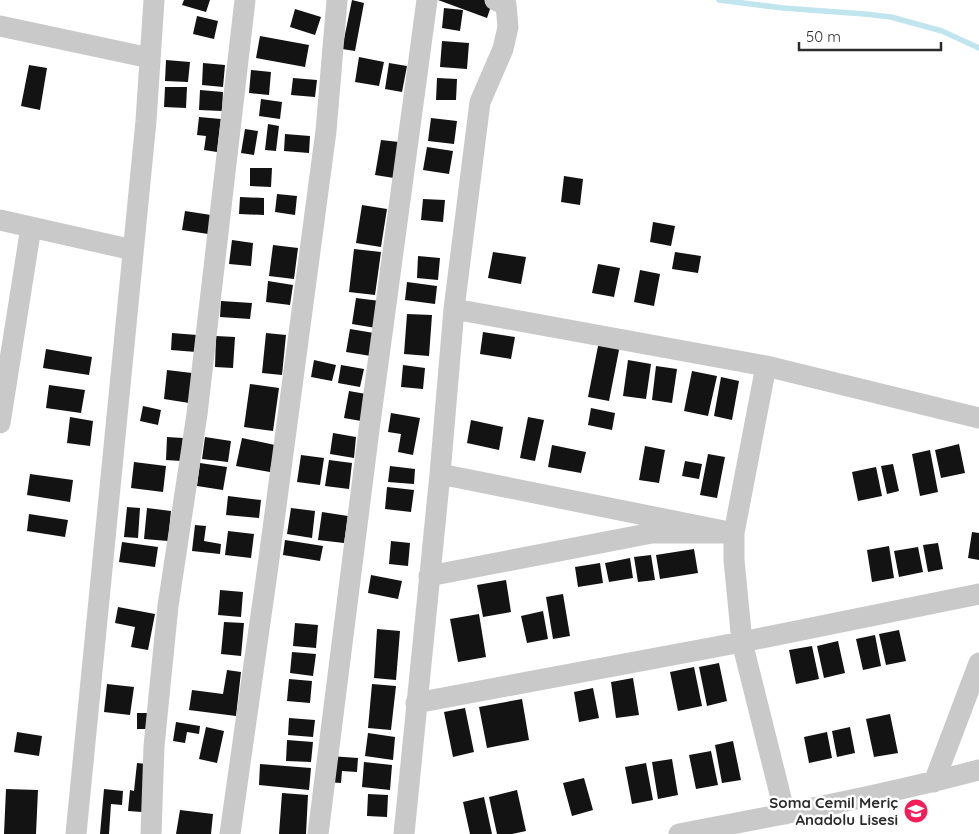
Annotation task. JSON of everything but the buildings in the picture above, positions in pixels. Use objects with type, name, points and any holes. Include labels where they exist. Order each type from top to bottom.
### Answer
[{"type":"street","points":[[76,834],[133,250],[154,0]]},
{"type":"street","points":[[151,834],[154,746],[168,606],[197,414],[245,0]]},
{"type":"street","points":[[230,834],[325,141],[337,0]]},
{"type":"street","points":[[318,834],[369,430],[427,0]]},
{"type":"street","points":[[404,834],[440,474],[454,309],[480,102],[503,49],[508,27],[506,5],[495,0]]},
{"type":"street","points":[[0,26],[150,58]]},
{"type":"street","points":[[0,220],[133,250]]},
{"type":"street","points":[[0,423],[31,227]]},
{"type":"street","points":[[454,309],[766,366],[979,418]]},
{"type":"street","points":[[766,366],[734,533],[734,560],[742,642],[785,814]]},
{"type":"street","points":[[440,474],[734,533]]},
{"type":"street","points":[[429,576],[652,533],[734,533]]},
{"type":"street","points":[[416,703],[742,642],[979,594]]},
{"type":"street","points":[[934,782],[979,663]]},
{"type":"street","points":[[680,834],[785,814],[934,782],[979,770]]},
{"type":"waterway","points":[[719,0],[783,8],[891,17],[942,31],[979,48]]},
{"type":"place","name":"Soma Cemil Meriç Anadolu Lisesi","points":[[916,811]]}]
